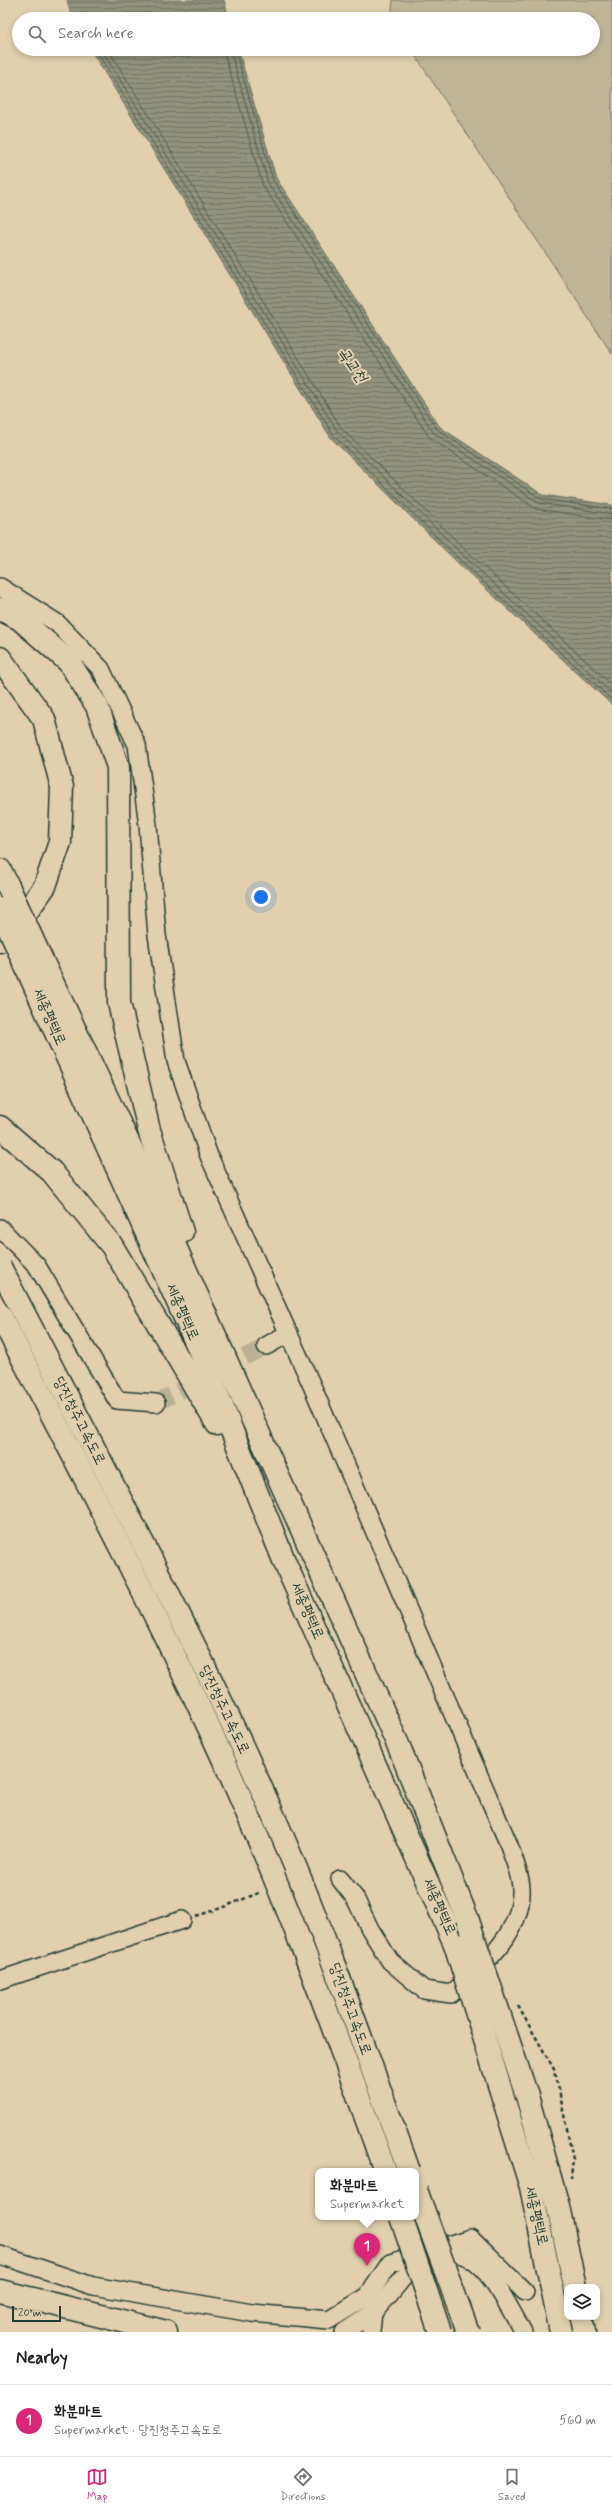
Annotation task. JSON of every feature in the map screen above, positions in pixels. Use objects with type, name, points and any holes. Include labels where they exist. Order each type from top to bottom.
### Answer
[{"type":"highway","points":[[0,610],[20,619],[69,662],[97,706],[118,767],[119,1003],[149,1130],[217,1340]]},
{"type":"highway","points":[[0,941],[18,924],[45,886],[60,842],[62,788],[44,719],[1,658]]},
{"type":"highway","name":"세종평택로","points":[[4,878],[32,958],[199,1349],[285,1563],[455,1944],[531,2187],[561,2332]]},
{"type":"highway","name":"세종평택로","points":[[0,909],[32,958],[132,1150],[400,1749],[466,1918],[527,2096],[558,2206],[574,2284]]},
{"type":"highway","points":[[0,1127],[52,1172],[112,1246],[256,1489]]},
{"type":"highway","name":"당진청주고속도로","points":[[0,1267],[174,1607],[265,1798],[336,1970],[408,2168]]},
{"type":"highway","name":"당진청주고속도로","points":[[0,1315],[166,1640],[220,1753],[314,1974],[384,2168]]},
{"type":"highway","points":[[419,2198],[468,2332]]},
{"type":"highway","points":[[402,2220],[440,2332]]},
{"type":"highway","points":[[0,2291],[166,2332]]},
{"type":"highway","points":[[582,2320],[584,2332]]},
{"type":"street","points":[[0,588],[57,623],[101,669],[137,745],[148,825],[158,935],[176,1061],[209,1156],[289,1333],[509,1845],[522,1888],[518,1916],[491,1958],[451,1994],[424,1990],[390,1961],[370,1929],[355,1898],[340,1879]]},
{"type":"street","points":[[0,1228],[37,1266],[117,1400],[156,1403]]},
{"type":"street","points":[[266,1346],[289,1333]]},
{"type":"street","points":[[0,1980],[182,1920]]},
{"type":"street","points":[[0,2255],[93,2286],[252,2313],[329,2320],[368,2296],[390,2263],[470,2238],[526,2292]]},
{"type":"street","points":[[344,2332],[372,2312],[392,2289],[424,2257],[445,2251],[469,2256],[501,2293],[522,2332]]},
{"type":"street","points":[[371,2332],[372,2312]]},
{"type":"shaded area","points":[[393,0],[612,0],[612,354],[416,56],[600,56],[600,12],[392,12]]},
{"type":"water","points":[[67,0],[224,0],[227,12],[70,12]]},
{"type":"water","name":"곡교천","points":[[94,56],[240,56],[276,178],[440,427],[543,495],[612,505],[612,705],[459,564],[331,438]]},
{"type":"tunnel","points":[[156,1403],[266,1346]]},
{"type":"place","name":"화분마트","points":[[367,2266]]}]
